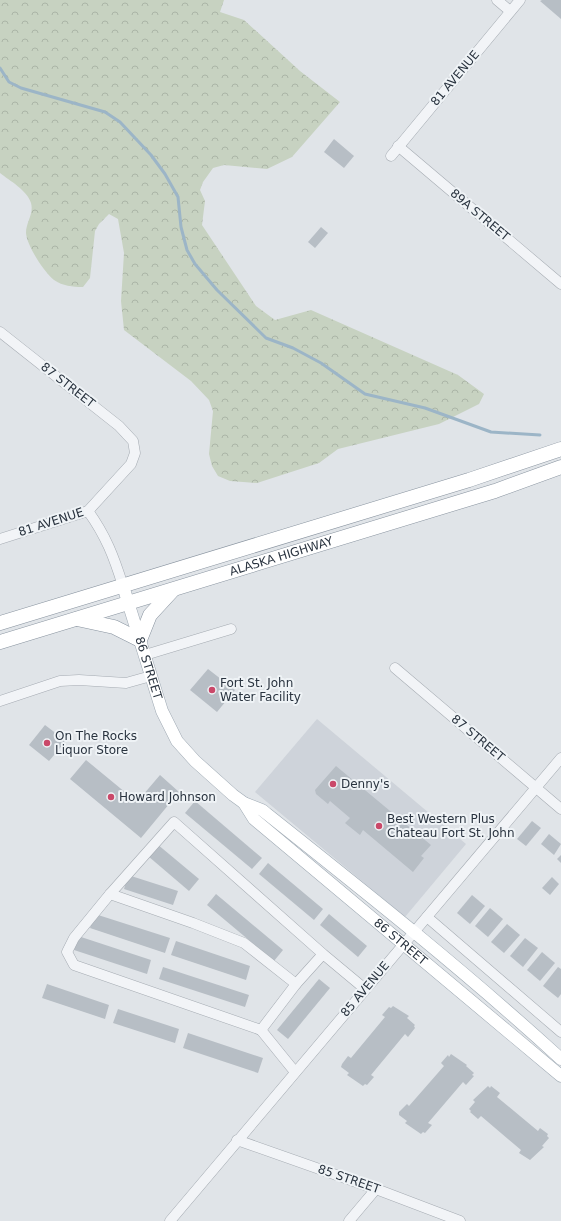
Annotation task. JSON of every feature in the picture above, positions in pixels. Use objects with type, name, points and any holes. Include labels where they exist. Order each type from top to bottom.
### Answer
[{"type":"highway","name":"ALASKA HIGHWAY","points":[[0,623],[469,480],[561,449]]},
{"type":"highway","name":"ALASKA HIGHWAY","points":[[0,642],[495,491],[561,468]]},
{"type":"highway","points":[[75,619],[114,627],[140,640],[150,615],[173,589]]},
{"type":"main road","name":"86 STREET","points":[[123,586],[167,723],[177,741],[204,770],[244,803],[262,810],[415,931],[502,1005],[561,1059]]},
{"type":"main road","name":"86 STREET","points":[[244,803],[254,819],[404,943],[561,1076]]},
{"type":"street","points":[[497,0],[510,11]]},
{"type":"street","name":"81 AVENUE","points":[[391,156],[520,0]]},
{"type":"street","name":"89A STREET","points":[[398,146],[561,284]]},
{"type":"street","name":"87 STREET","points":[[0,332],[119,426],[133,441]]},
{"type":"street","name":"81 AVENUE","points":[[0,539],[88,511],[131,464],[135,453],[133,441]]},
{"type":"street","name":"86 STREET","points":[[88,511],[102,530],[112,551],[123,586]]},
{"type":"street","points":[[145,656],[231,628]]},
{"type":"street","name":"87 STREET","points":[[395,668],[561,809]]},
{"type":"street","points":[[0,701],[60,681],[79,680],[126,683],[151,676]]},
{"type":"street","name":"85 AVENUE","points":[[170,1221],[561,758]]},
{"type":"street","points":[[295,1072],[261,1030],[74,965],[67,952],[74,938],[110,894],[174,822],[323,954],[365,989]]},
{"type":"street","points":[[110,894],[193,923],[244,943],[296,984]]},
{"type":"street","points":[[427,917],[561,1032]]},
{"type":"street","points":[[261,1030],[296,984],[323,954]]},
{"type":"street","name":"85 STREET","points":[[237,1140],[376,1189],[460,1221]]},
{"type":"street","points":[[349,1221],[376,1189]]},
{"type":"shaded area","points":[[317,719],[466,844],[405,917],[255,792]]},
{"type":"green space","points":[[0,0],[224,0],[220,12],[244,20],[300,71],[340,102],[292,157],[267,169],[224,165],[213,168],[203,182],[200,190],[205,201],[202,225],[256,306],[275,320],[311,310],[458,375],[484,394],[479,404],[439,424],[338,449],[319,463],[257,483],[230,481],[218,476],[212,466],[209,454],[213,411],[209,400],[191,381],[124,330],[121,301],[124,253],[118,219],[109,214],[99,224],[95,231],[90,278],[83,287],[68,286],[54,280],[41,265],[29,245],[26,233],[32,207],[29,198],[22,190],[0,173]]},
{"type":"building","points":[[561,0],[561,19],[540,1]]},
{"type":"building","points":[[334,139],[354,156],[344,168],[324,152]]},
{"type":"building","points":[[321,227],[328,233],[315,248],[308,242]]},
{"type":"building","name":"Fort St. John Water Facility","points":[[208,669],[235,690],[217,712],[190,690]]},
{"type":"building","name":"On The Rocks Liquor Store","points":[[45,725],[66,741],[49,761],[29,745]]},
{"type":"building","name":"Howard Johnson","points":[[86,760],[137,802],[160,775],[179,792],[141,838],[70,779]]},
{"type":"building","name":"Best Western Plus Chateau Fort St. John","points":[[336,766],[431,845],[421,856],[424,858],[413,872],[363,830],[360,835],[345,823],[350,818],[330,801],[328,804],[316,794],[315,790]]},
{"type":"building","points":[[195,801],[262,858],[252,869],[185,813]]},
{"type":"building","points":[[532,821],[541,828],[526,846],[517,839]]},
{"type":"building","points":[[549,834],[561,844],[554,855],[541,844]]},
{"type":"building","points":[[157,844],[199,879],[189,891],[148,856]]},
{"type":"building","points":[[561,855],[561,863],[557,859]]},
{"type":"building","points":[[268,863],[323,909],[314,920],[259,874]]},
{"type":"building","points":[[128,875],[178,891],[173,905],[124,889]]},
{"type":"building","points":[[552,877],[559,884],[550,895],[542,888]]},
{"type":"building","points":[[216,894],[283,950],[274,961],[207,905]]},
{"type":"building","points":[[472,895],[485,906],[470,924],[457,913]]},
{"type":"building","points":[[490,908],[503,919],[488,937],[475,926]]},
{"type":"building","points":[[95,914],[170,938],[165,953],[90,928]]},
{"type":"building","points":[[329,914],[367,946],[358,957],[320,925]]},
{"type":"building","points":[[507,924],[520,935],[504,953],[491,942]]},
{"type":"building","points":[[78,936],[151,960],[147,974],[74,950]]},
{"type":"building","points":[[525,938],[538,948],[523,967],[510,956]]},
{"type":"building","points":[[176,941],[250,966],[246,980],[171,955]]},
{"type":"building","points":[[542,952],[555,963],[540,981],[527,970]]},
{"type":"building","points":[[163,967],[249,995],[245,1007],[159,979]]},
{"type":"building","points":[[558,967],[561,969],[561,994],[558,998],[543,986]]},
{"type":"building","points":[[319,979],[330,988],[288,1039],[277,1030]]},
{"type":"building","points":[[47,984],[109,1005],[105,1019],[42,998]]},
{"type":"building","points":[[393,1006],[409,1016],[407,1018],[415,1025],[415,1028],[408,1037],[405,1034],[371,1075],[374,1077],[367,1085],[365,1084],[363,1086],[347,1075],[349,1073],[341,1067],[342,1064],[348,1056],[351,1058],[385,1017],[382,1015],[389,1007],[391,1008]]},
{"type":"building","points":[[118,1009],[179,1029],[175,1043],[113,1023]]},
{"type":"building","points":[[188,1033],[263,1058],[258,1073],[183,1048]]},
{"type":"building","points":[[451,1054],[467,1065],[466,1066],[474,1073],[472,1075],[474,1076],[466,1085],[463,1082],[428,1123],[432,1125],[425,1133],[423,1132],[421,1134],[405,1123],[407,1121],[399,1115],[399,1112],[407,1104],[409,1106],[444,1066],[441,1063],[448,1055],[449,1057]]},
{"type":"building","points":[[488,1086],[490,1088],[491,1086],[500,1093],[497,1097],[538,1131],[540,1128],[548,1134],[547,1136],[549,1138],[542,1146],[544,1147],[530,1160],[519,1153],[521,1150],[481,1116],[478,1119],[470,1112],[471,1111],[469,1109],[475,1102],[473,1100]]},
{"type":"waterway","points":[[0,68],[9,82],[21,88],[105,112],[120,122],[151,155],[165,174],[178,197],[181,227],[187,250],[195,264],[217,290],[266,338],[293,348],[321,363],[365,394],[425,408],[491,432],[540,435]]},
{"type":"place","name":"Fort St. John Water Facility","points":[[212,690]]},
{"type":"place","name":"On The Rocks Liquor Store","points":[[47,743]]},
{"type":"place","name":"Denny's","points":[[333,784]]},
{"type":"place","name":"Howard Johnson","points":[[111,797]]},
{"type":"place","name":"Best Western Plus Chateau Fort St. John","points":[[379,826]]}]
